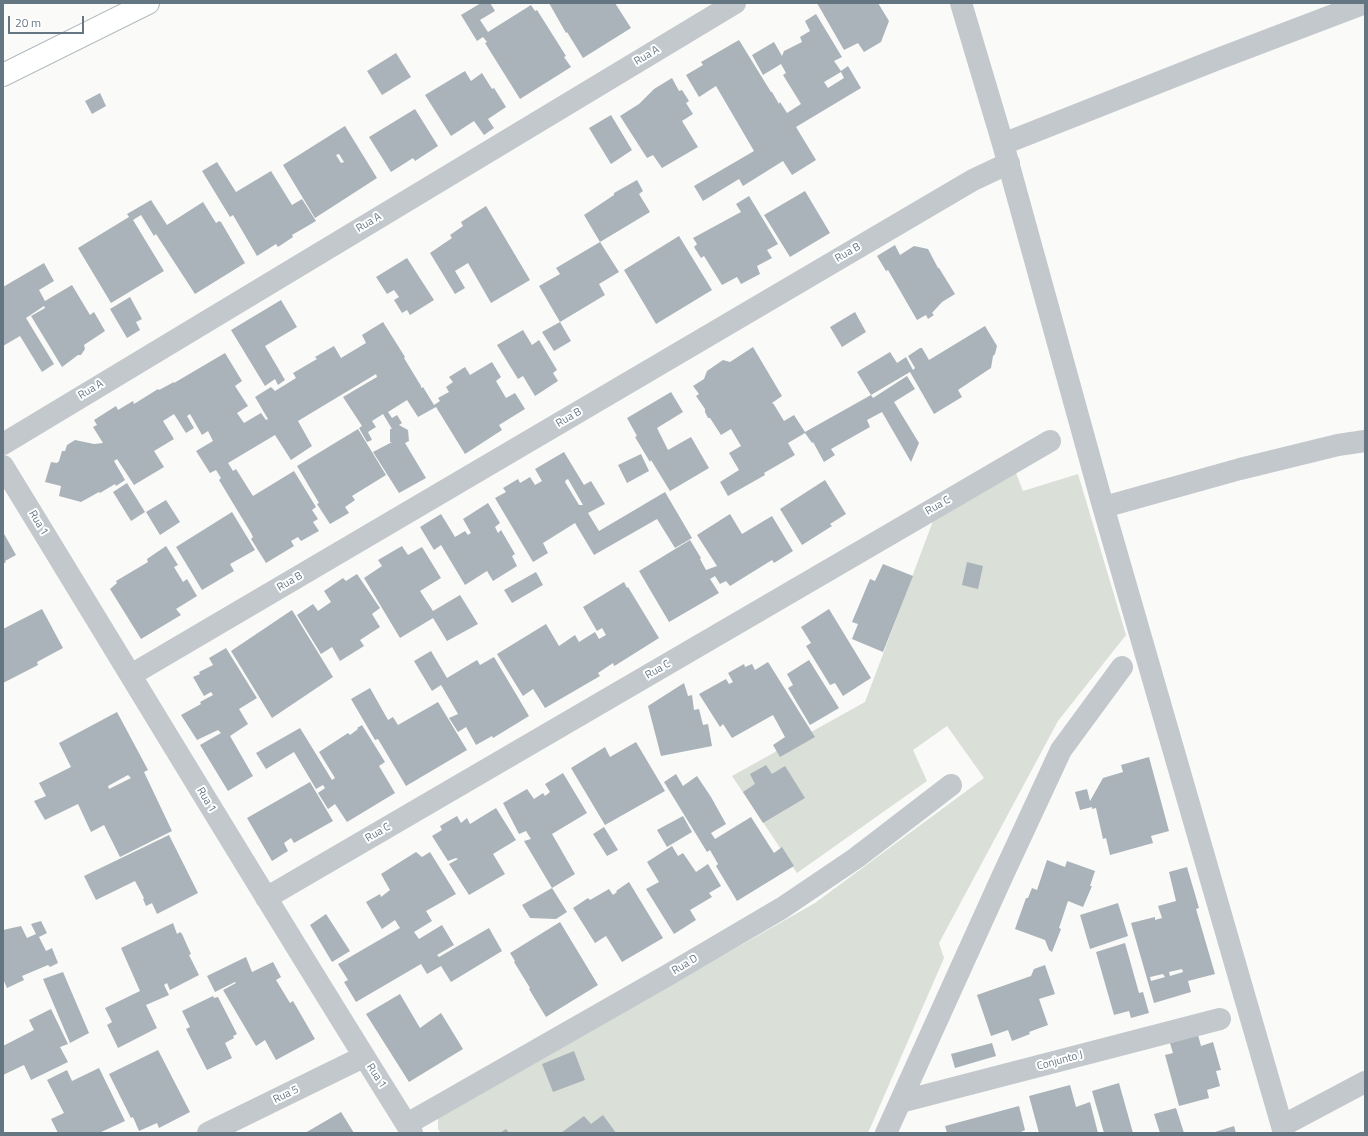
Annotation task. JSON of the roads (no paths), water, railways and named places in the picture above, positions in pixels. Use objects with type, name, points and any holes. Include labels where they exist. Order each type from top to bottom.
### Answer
[{"type":"main road","points":[[3,74],[148,3]]},
{"type":"street","name":"Rua A","points":[[3,444],[735,3]]},
{"type":"street","points":[[961,3],[1006,153],[1104,507],[1283,1130],[1365,1082]]},
{"type":"street","name":"Rua B","points":[[131,676],[960,188],[1006,153],[1211,61],[1365,3]]},
{"type":"street","name":"Rua C","points":[[266,898],[1050,441]]},
{"type":"street","points":[[1104,507],[1240,469],[1338,445],[1365,441]]},
{"type":"street","name":"Rua 1","points":[[3,466],[363,1057],[409,1129]]},
{"type":"street","points":[[886,1133],[1061,750],[1122,667]]},
{"type":"street","name":"Rua D","points":[[409,1129],[782,908],[856,858],[951,785]]},
{"type":"street","name":"Conjunto J","points":[[900,1102],[1220,1019]]},
{"type":"street","name":"Rua 5","points":[[208,1133],[363,1057]]}]
